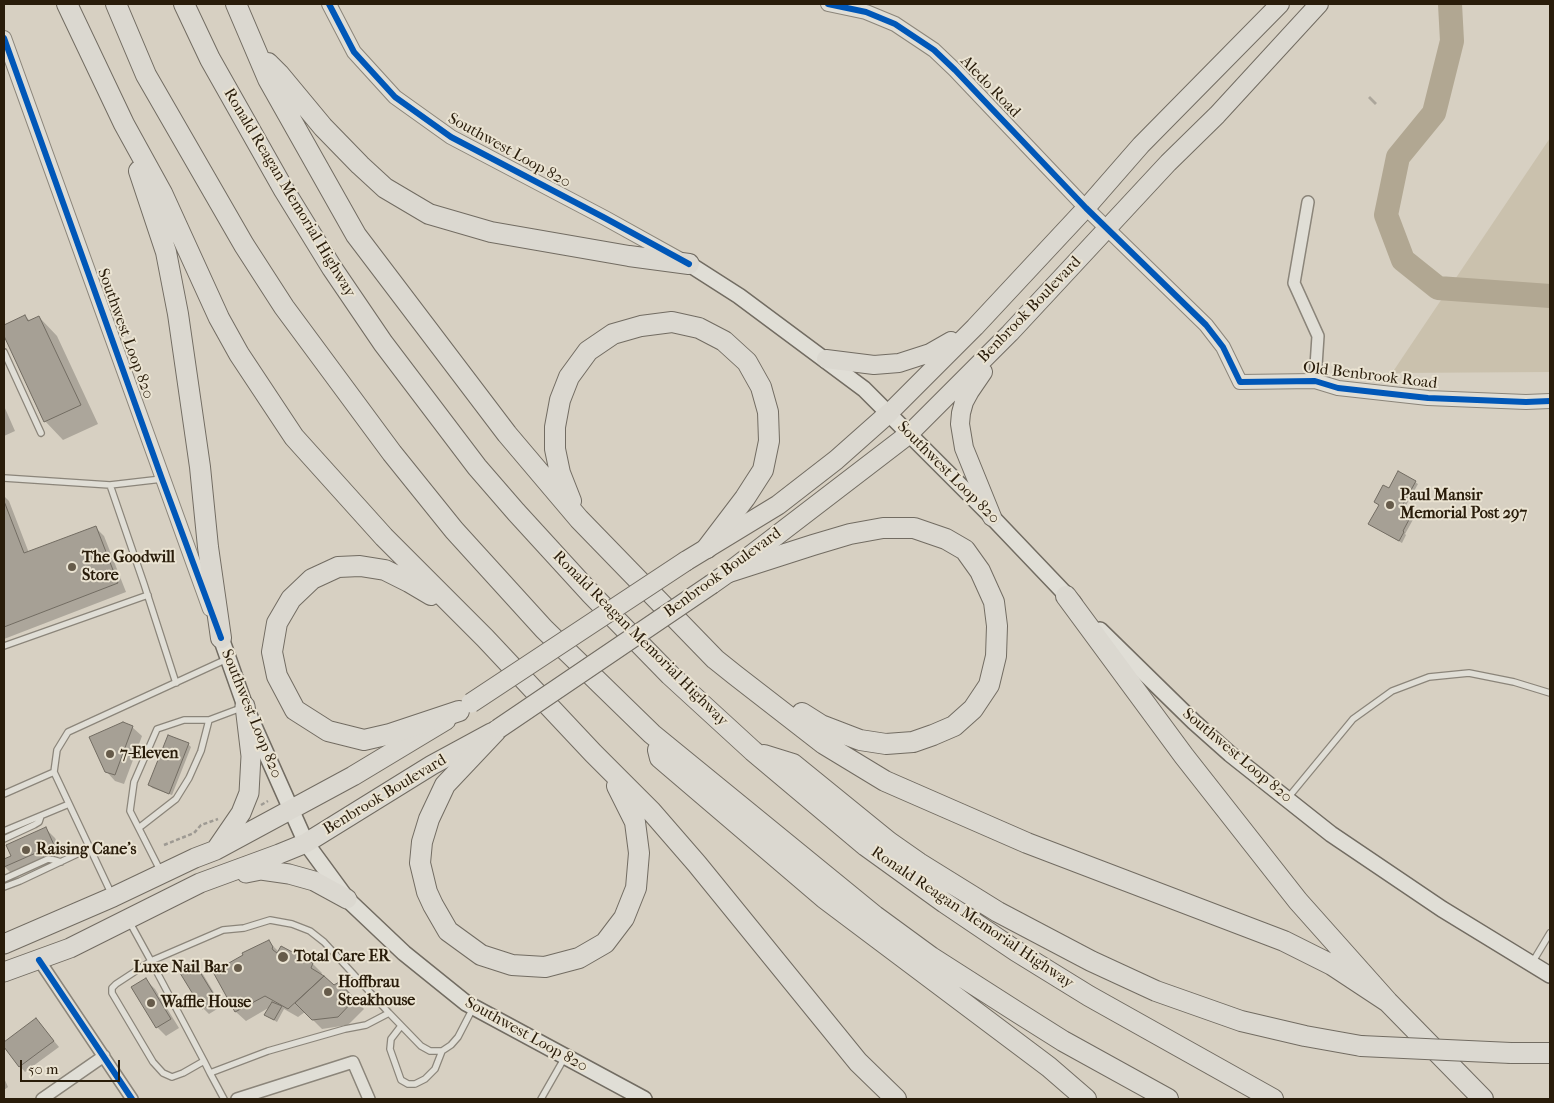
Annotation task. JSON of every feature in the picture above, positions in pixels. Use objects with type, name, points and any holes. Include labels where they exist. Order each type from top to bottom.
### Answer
[{"type":"highway","points":[[116,4],[146,75],[239,237],[289,314],[392,453],[454,530],[544,629],[652,734],[875,916],[931,957],[1063,1040],[1168,1099]]},
{"type":"highway","name":"Ronald Reagan Memorial Highway","points":[[184,4],[210,59],[284,190],[332,268],[395,359],[477,467],[516,512],[591,594],[670,675],[753,751],[866,846],[945,903],[1089,996],[1273,1099]]},
{"type":"highway","points":[[236,4],[268,79],[356,235],[507,434],[579,519],[715,659],[824,744],[885,781],[1027,843],[1284,940],[1332,965],[1388,1002]]},
{"type":"highway","points":[[69,8],[124,124],[162,193],[219,318],[239,354],[294,437],[384,537],[485,638],[651,811],[697,864],[858,1062],[896,1099]]},
{"type":"highway","points":[[258,53],[279,74],[323,127],[384,188],[429,214],[491,232],[629,256],[689,264]]},
{"type":"highway","points":[[124,124],[166,252],[178,314],[200,468],[208,548],[221,638]]},
{"type":"highway","points":[[579,519],[560,473],[554,449],[555,427],[560,400],[569,376],[588,351],[613,334],[641,326],[672,322],[699,328],[724,341],[746,362],[761,387],[768,412],[769,442],[763,470],[745,498],[707,548]]},
{"type":"highway","name":"Benbrook Boulevard","points":[[4,944],[216,850],[353,776],[465,707],[686,561],[778,505],[836,460],[889,413]]},
{"type":"highway","name":"Benbrook Boulevard","points":[[4,972],[70,948],[200,882],[279,854],[306,842],[432,765],[497,730],[729,572],[909,434]]},
{"type":"highway","points":[[729,572],[850,534],[883,528],[914,528],[946,539],[965,550],[980,571],[994,602],[997,626],[996,656],[989,685],[973,709],[954,726],[912,742],[886,744],[860,740],[822,726],[763,687],[735,675]]},
{"type":"highway","points":[[451,605],[385,570],[360,566],[338,568],[312,579],[291,599],[277,622],[272,652],[277,676],[295,710],[328,731],[364,740],[398,731],[465,707]]},
{"type":"highway","points":[[1066,596],[1184,756],[1298,901],[1388,1002],[1483,1099]]},
{"type":"highway","points":[[216,850],[241,813],[249,793],[251,756],[245,706]]},
{"type":"highway","points":[[497,730],[445,785],[429,819],[422,842],[420,863],[427,892],[448,931],[481,955],[512,965],[545,967],[579,958],[604,943],[624,918],[636,888],[639,852],[635,822],[610,770]]},
{"type":"highway","points":[[652,734],[660,758],[824,898],[1049,1067],[1086,1099]]},
{"type":"highway","points":[[753,751],[793,764],[888,842],[919,864],[998,912],[1091,961],[1156,991],[1242,1021],[1305,1036],[1361,1046],[1550,1053]]},
{"type":"highway","points":[[200,882],[261,870],[289,874],[314,881],[347,899]]},
{"type":"main road","name":"Benbrook Boulevard","points":[[889,413],[975,327],[1086,208],[1141,145],[1280,4]]},
{"type":"main road","name":"Benbrook Boulevard","points":[[909,434],[1010,333],[1319,4]]},
{"type":"main road","name":"Southwest Loop 820","points":[[689,264],[739,296],[864,389],[992,517],[1120,650],[1230,754],[1331,834],[1426,898],[1550,975]]},
{"type":"main road","points":[[826,359],[874,365],[899,363],[930,354],[975,327]]},
{"type":"main road","points":[[992,517],[964,448],[960,424],[961,413],[970,391],[1010,333]]},
{"type":"main road","name":"Southwest Loop 820","points":[[221,638],[245,706],[290,810],[306,842],[347,899],[404,953],[466,1003],[644,1099]]},
{"type":"street","name":"Southwest Loop 820","points":[[329,4],[354,52],[395,97],[451,137],[689,264]]},
{"type":"street","name":"Aledo Road","points":[[828,4],[866,12],[895,24],[934,50],[1108,229]]},
{"type":"street","name":"Southwest Loop 820","points":[[4,38],[221,638]]},
{"type":"street","points":[[1308,202],[1294,283],[1318,336],[1315,381]]},
{"type":"street","name":"Old Benbrook Road","points":[[1108,229],[1206,325],[1223,347],[1240,382],[1315,381],[1338,388],[1428,398],[1526,402],[1550,401]]},
{"type":"street","points":[[39,960],[132,1099]]},
{"type":"street","points":[[42,1099],[104,1056]]},
{"type":"street","points":[[236,1099],[353,1062],[369,1099]]},
{"type":"lane","points":[[4,352],[41,434]]},
{"type":"lane","points":[[4,478],[110,485],[162,479]]},
{"type":"lane","points":[[110,485],[176,683]]},
{"type":"lane","points":[[4,646],[148,595]]},
{"type":"lane","points":[[112,897],[54,772],[57,750],[68,732],[228,659]]},
{"type":"lane","points":[[1287,800],[1353,719],[1392,691],[1429,677],[1469,673],[1514,682],[1550,693]]},
{"type":"lane","points":[[162,874],[140,827],[130,811],[134,782],[157,729],[184,720],[209,720],[245,706]]},
{"type":"lane","points":[[140,827],[176,800],[189,778],[201,751],[209,720]]},
{"type":"lane","points":[[4,794],[54,772]]},
{"type":"lane","points":[[4,831],[69,804]]},
{"type":"lane","points":[[4,839],[39,822],[41,816]]},
{"type":"lane","points":[[4,887],[90,848]]},
{"type":"lane","points":[[4,879],[48,859],[61,862]]},
{"type":"lane","points":[[128,919],[224,1099]]},
{"type":"lane","points":[[204,1061],[172,1077],[163,1073],[152,1062],[112,993],[112,988],[151,961],[222,930],[244,928],[270,920],[292,924],[310,931],[324,942],[388,1013],[421,1046],[430,1051],[442,1051],[451,1045],[458,1037],[474,1007]]},
{"type":"lane","points":[[1532,964],[1550,933]]},
{"type":"lane","points":[[210,1073],[268,1051],[345,1029],[366,1025],[388,1013]]},
{"type":"lane","points":[[401,1026],[391,1039],[390,1049],[401,1080],[408,1084],[415,1084],[425,1079],[435,1070],[442,1051]]},
{"type":"lane","points":[[540,1099],[565,1057]]},
{"type":"path","points":[[164,845],[194,833],[201,825],[222,817]]},
{"type":"shaded area","points":[[1550,138],[1550,372],[1392,373]]},
{"type":"building","points":[[25,315],[28,321],[39,316],[81,405],[44,422],[4,336],[4,325]]},
{"type":"building","name":"Paul Mansir Memorial Post 297","points":[[1398,471],[1416,481],[1402,506],[1413,512],[1399,541],[1368,524],[1379,505],[1374,502],[1383,485],[1389,488]]},
{"type":"building","points":[[4,501],[24,553],[96,526],[118,583],[4,627]]},
{"type":"building","name":"7-Eleven","points":[[123,722],[133,726],[115,775],[105,772],[89,737]]},
{"type":"building","points":[[168,735],[189,743],[169,794],[148,785]]},
{"type":"building","name":"Raising Cane's","points":[[46,827],[54,845],[4,867],[4,859],[11,856],[6,845]]},
{"type":"building","points":[[269,940],[273,950],[277,953],[281,946],[313,963],[311,968],[324,976],[288,1009],[265,996],[235,1012],[213,972],[243,955],[242,953]]},
{"type":"building","points":[[195,964],[217,1000],[202,1009],[180,973]]},
{"type":"building","name":"Hoffbrau Steakhouse","points":[[324,976],[334,985],[339,982],[355,999],[338,1017],[312,1020],[295,1003]]},
{"type":"building","name":"Waffle House","points":[[146,978],[171,1019],[156,1028],[131,987]]},
{"type":"building","points":[[272,1002],[282,1006],[274,1020],[264,1015]]},
{"type":"building","points":[[36,1018],[54,1041],[19,1067],[4,1047],[4,1042]]},
{"type":"waterway","points":[[1450,4],[1452,41],[1434,113],[1398,157],[1386,215],[1403,260],[1438,288],[1550,296]]},
{"type":"cycle path","points":[[329,4],[354,52],[395,97],[451,137],[689,264]]},
{"type":"cycle path","points":[[828,4],[866,12],[895,24],[934,50],[1086,208],[1206,325],[1223,347],[1240,382],[1315,381],[1338,388],[1428,398],[1526,402],[1550,401]]},
{"type":"cycle path","points":[[4,38],[221,638]]},
{"type":"cycle path","points":[[39,960],[132,1099]]},
{"type":"place","name":"Paul Mansir Memorial Post 297","points":[[1390,505]]},
{"type":"place","name":"The Goodwill Store","points":[[72,567]]},
{"type":"place","name":"7-Eleven","points":[[110,754]]},
{"type":"place","name":"Raising Cane's","points":[[26,850]]},
{"type":"place","name":"Total Care ER","points":[[283,957]]},
{"type":"place","name":"Luxe Nail Bar","points":[[238,968]]},
{"type":"place","name":"Hoffbrau Steakhouse","points":[[328,992]]},
{"type":"place","name":"Waffle House","points":[[151,1003]]}]
